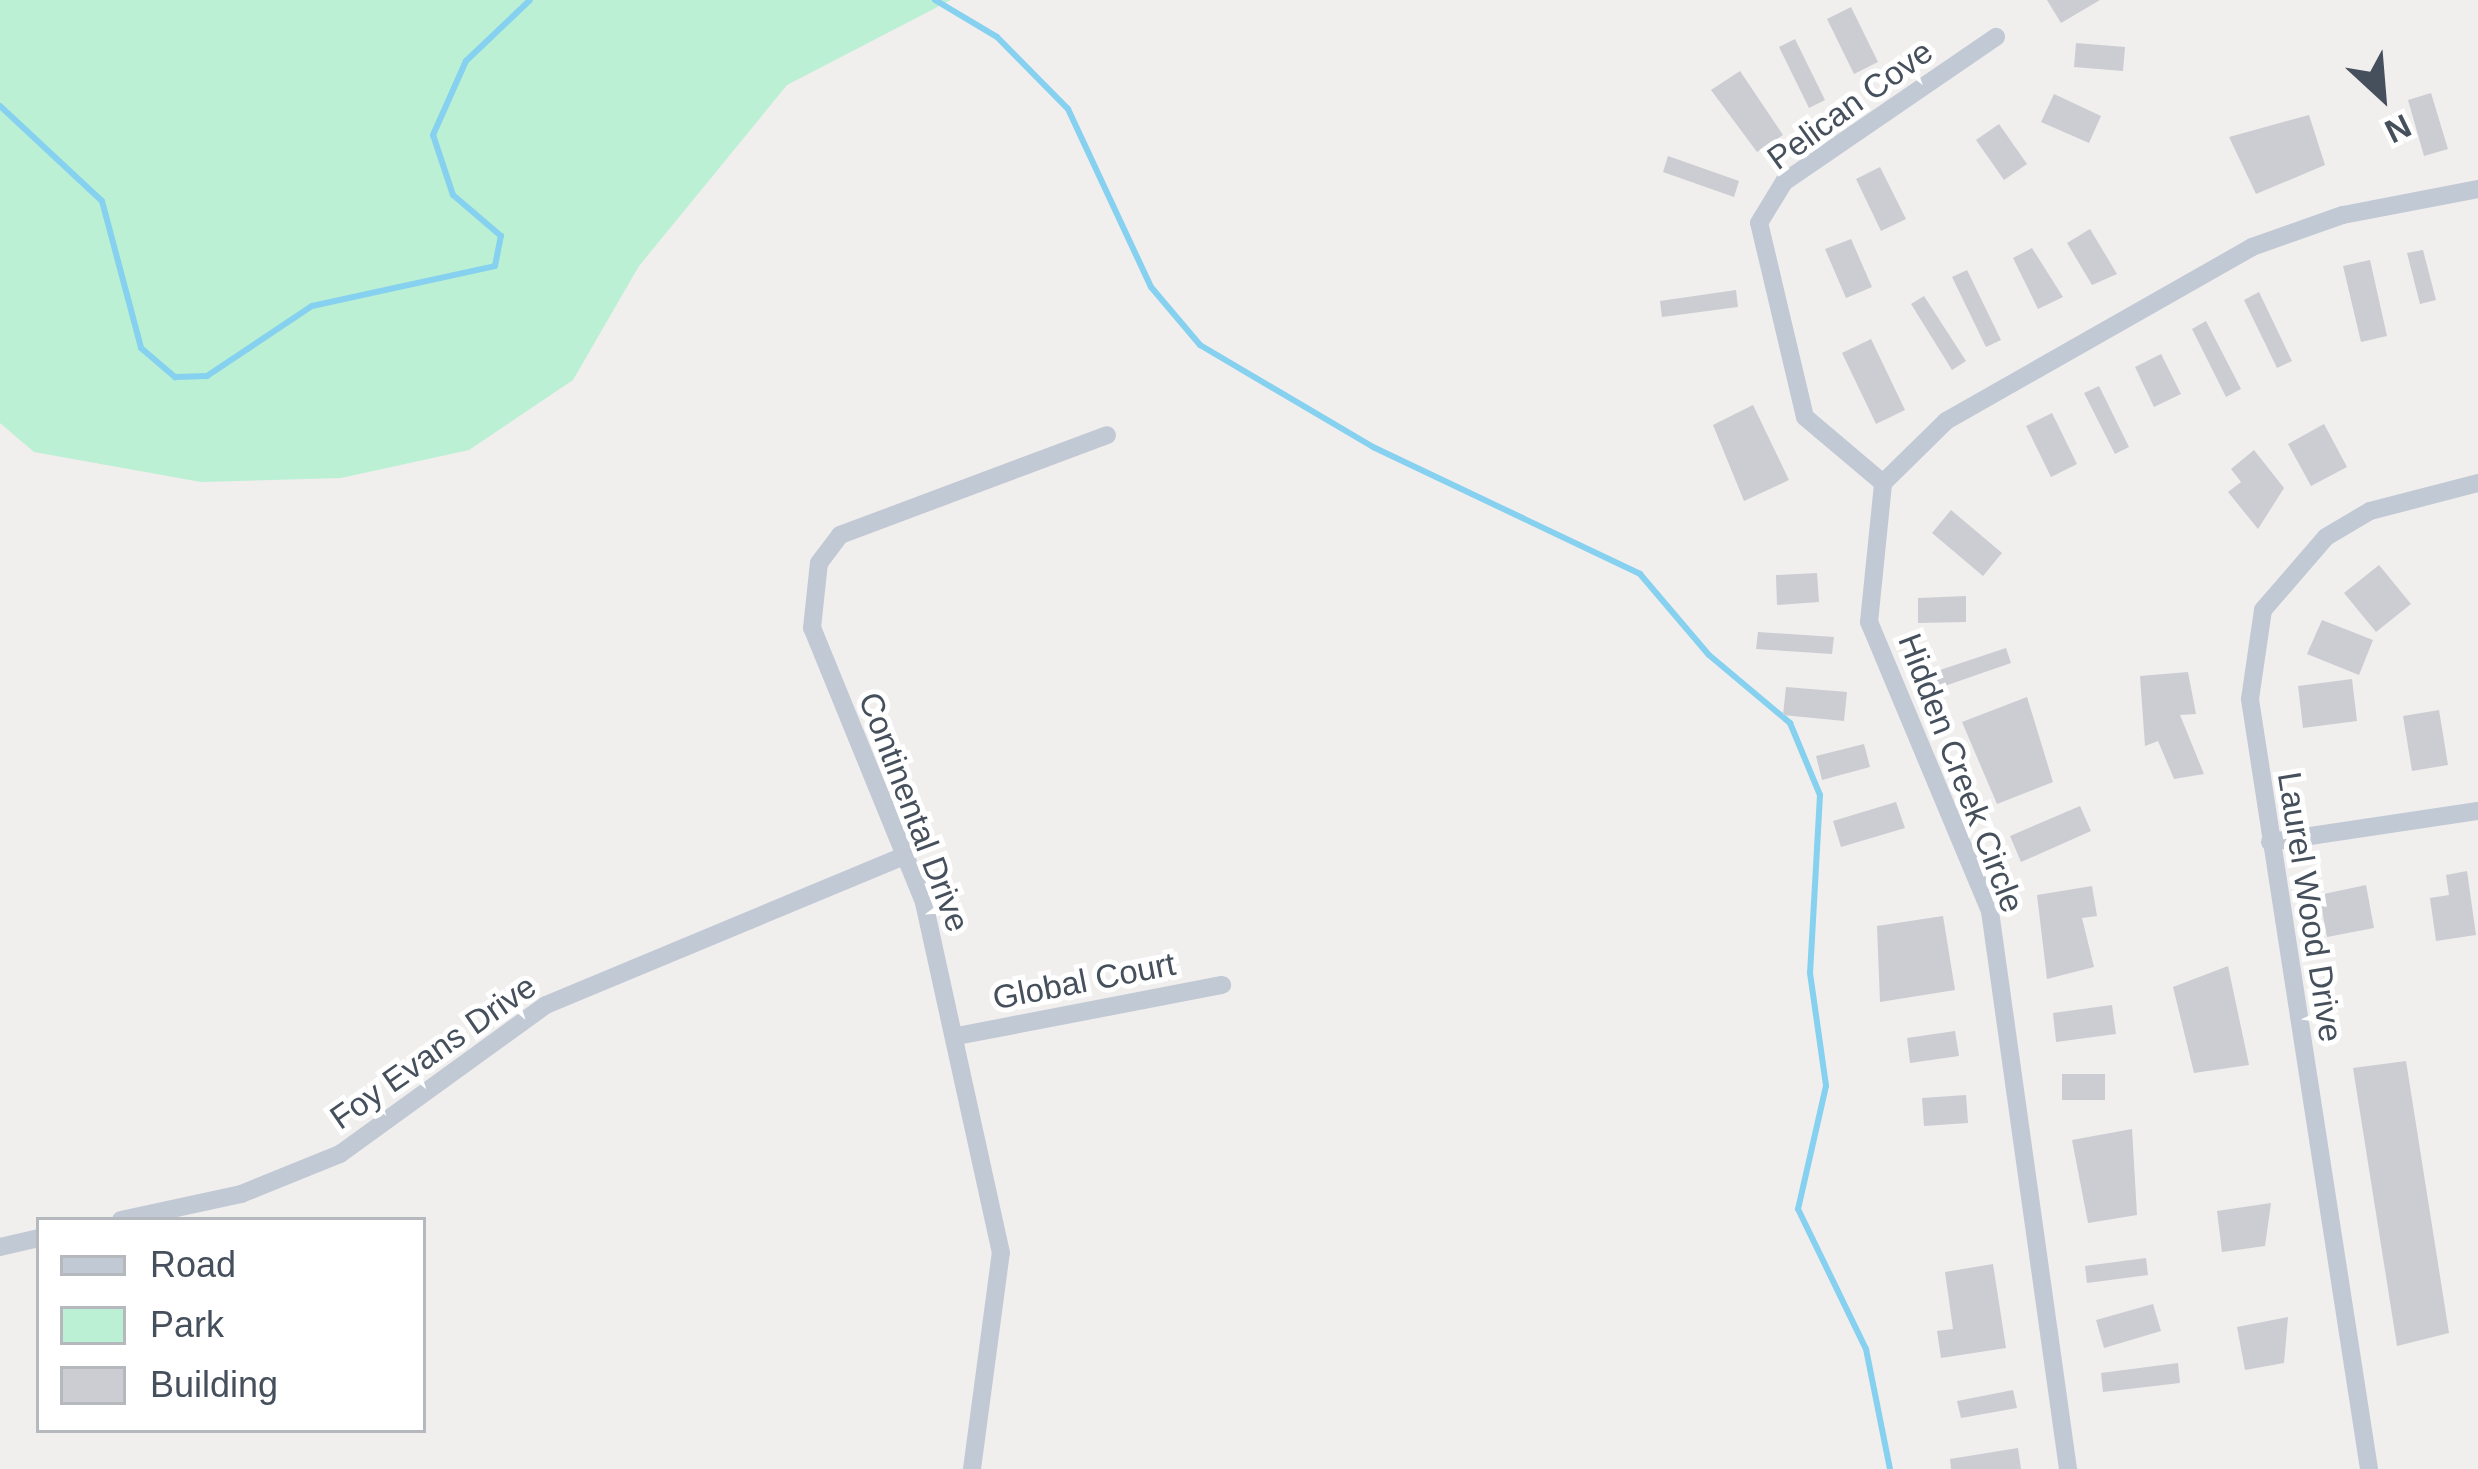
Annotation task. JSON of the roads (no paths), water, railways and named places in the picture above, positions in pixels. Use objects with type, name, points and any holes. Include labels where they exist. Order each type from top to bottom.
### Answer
[{"type":"street","name":"Pelican Cove","points":[[1883,483],[1805,417],[1760,224],[1784,182],[1996,38]]},
{"type":"street","points":[[1883,483],[1946,421],[2252,247],[2344,215],[2478,189]]},
{"type":"street","name":"Continental Drive","points":[[972,1469],[1001,1253],[957,1036],[904,856],[812,628],[819,563],[840,535],[1107,435]]},
{"type":"street","name":"Hidden Creek Circle","points":[[1883,483],[1869,622],[1990,911],[2068,1469]]},
{"type":"street","name":"Laurel Wood Drive","points":[[2369,1469],[2250,699],[2263,610],[2326,537],[2370,511],[2478,483]]},
{"type":"street","points":[[2270,842],[2478,811]]},
{"type":"street","name":"Foy Evans Drive","points":[[135,1217],[241,1194],[340,1154],[546,1005],[904,856]]},
{"type":"street","name":"Global Court","points":[[957,1036],[1222,985]]},
{"type":"street","points":[[0,1246],[36,1239]]},
{"type":"waterway","points":[[0,106],[102,201],[141,348],[175,377],[207,376],[312,306],[495,266],[501,236],[453,195],[433,135],[466,61],[530,0]]},
{"type":"waterway","points":[[935,0],[997,37],[1068,109],[1151,287],[1200,345],[1373,447],[1640,574],[1709,655],[1790,723],[1820,795],[1810,973],[1826,1086],[1798,1209],[1866,1349],[1890,1469]]}]
